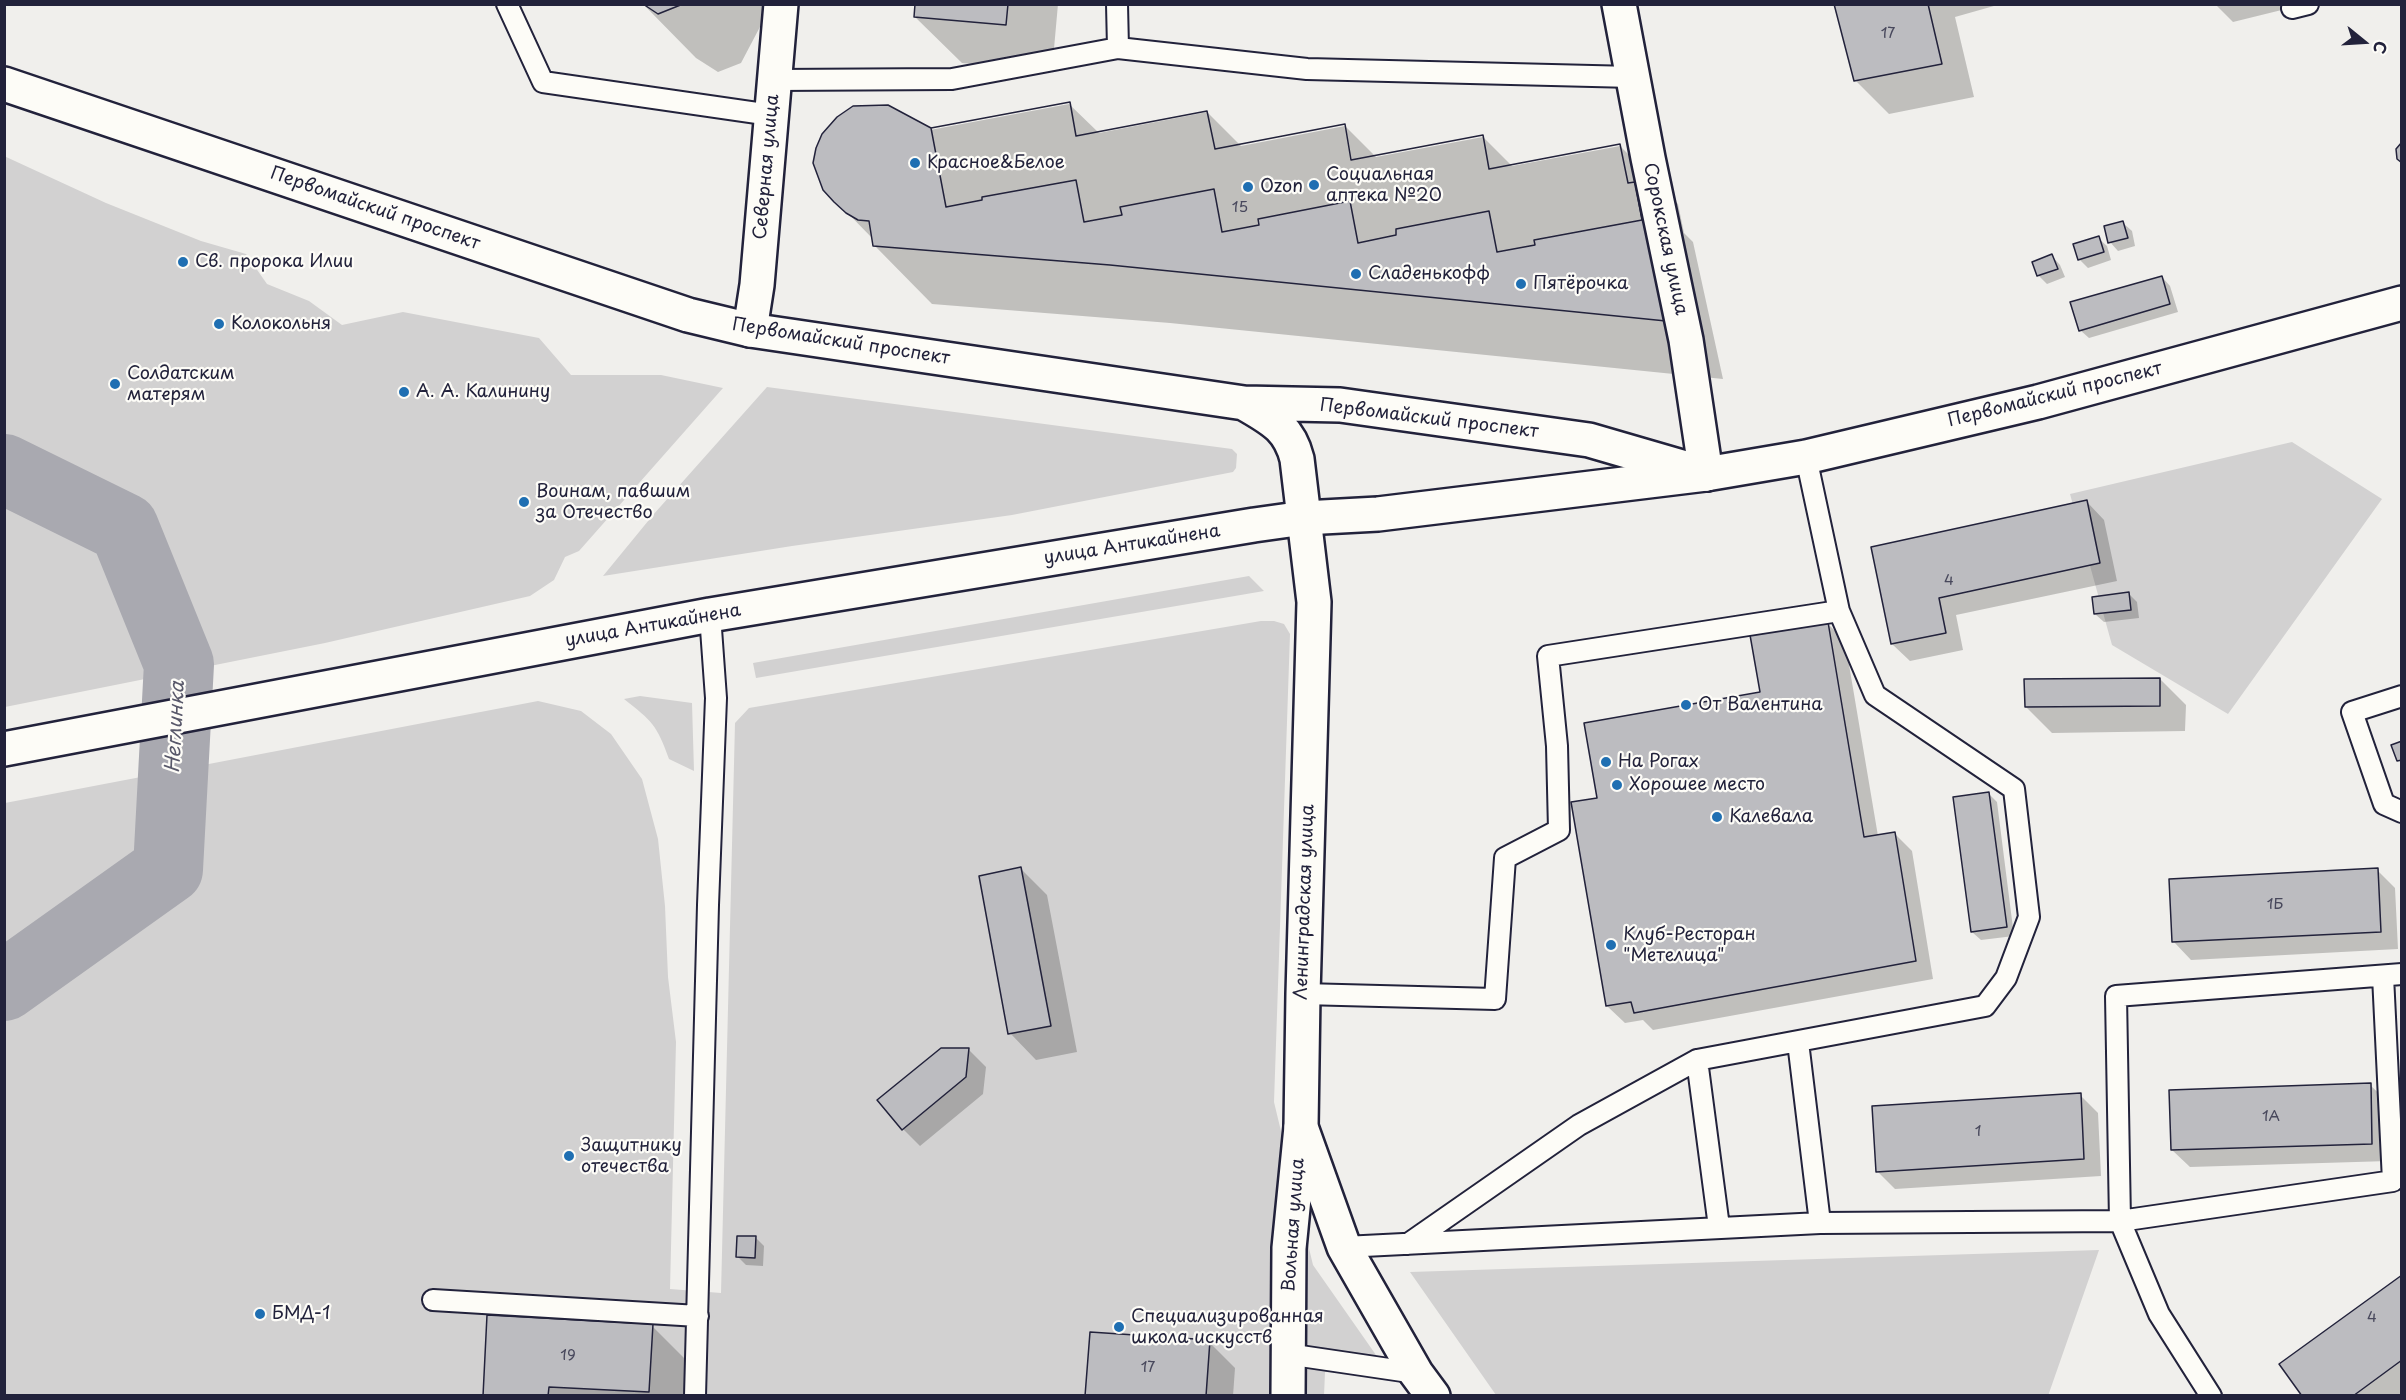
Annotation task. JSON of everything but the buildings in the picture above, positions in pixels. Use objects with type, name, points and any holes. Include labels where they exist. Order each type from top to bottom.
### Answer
[{"type":"main road","name":"Северная улица","points":[[750,330],[757,285],[781,4]]},
{"type":"main road","name":"Сорокская улица","points":[[1619,4],[1686,340],[1706,474]]},
{"type":"main road","name":"Первомайский проспект","points":[[4,84],[688,315],[750,330],[1244,403],[1340,405],[1589,440],[1706,474]]},
{"type":"main road","name":"Первомайский проспект","points":[[1304,518],[1378,514],[1706,474],[1806,457],[2038,402],[2402,303]]},
{"type":"main road","name":"Ленинградская улица","points":[[1244,403],[1279,424],[1294,444],[1298,459],[1314,602],[1301,1127],[1344,1247],[1425,1384]]},
{"type":"main road","name":"улица Антикайнена","points":[[4,749],[710,615],[1304,518]]},
{"type":"main road","name":"Вольная улица","points":[[1288,1395],[1289,1248],[1301,1127]]},
{"type":"lane","points":[[507,4],[543,82],[771,115]]},
{"type":"lane","points":[[1117,4],[1118,48]]},
{"type":"lane","points":[[775,80],[952,79],[1118,48],[1307,69],[1633,77]]},
{"type":"lane","points":[[1408,1244],[1580,1125],[1697,1060],[1985,1006],[2006,978],[2029,917],[2014,789],[1875,695],[1839,611],[1806,457]]},
{"type":"lane","points":[[1303,994],[1495,999],[1505,858],[1559,830],[1557,746],[1548,657],[1839,611]]},
{"type":"lane","points":[[695,1395],[716,698],[710,615]]},
{"type":"lane","points":[[2402,696],[2352,712],[2384,804],[2402,812]]},
{"type":"lane","points":[[1344,1247],[1820,1223],[2120,1221],[2393,1181],[2392,975],[2116,996],[2120,1221],[2159,1314],[2211,1395]]},
{"type":"lane","points":[[1798,1042],[1820,1223]]},
{"type":"lane","points":[[1697,1060],[1719,1227]]},
{"type":"lane","points":[[433,1300],[698,1316]]},
{"type":"lane","points":[[1287,1354],[1425,1384]]},
{"type":"shaded area","points":[[4,156],[106,203],[201,241],[246,254],[267,284],[309,301],[342,325],[403,312],[539,338],[571,375],[661,375],[723,388],[579,551],[565,557],[554,580],[530,596],[325,643],[5,707]]},
{"type":"shaded area","points":[[767,387],[1232,449],[1237,454],[1236,468],[1233,472],[1012,515],[603,576],[653,515]]},
{"type":"shaded area","points":[[2292,442],[2382,499],[2228,714],[2112,645],[2070,494]]},
{"type":"shaded area","points":[[1249,576],[1264,591],[756,678],[753,663]]},
{"type":"shaded area","points":[[1261,621],[1284,624],[1290,634],[1274,1102],[1313,1265],[1390,1375],[1325,1372],[1324,1396],[5,1396],[5,803],[538,701],[581,711],[611,734],[642,779],[658,839],[665,906],[668,977],[676,1042],[670,1289],[721,1293],[735,723],[749,708]]},
{"type":"shaded area","points":[[640,696],[692,703],[694,771],[669,759],[661,738],[652,724],[624,699]]},
{"type":"shaded area","points":[[2099,1250],[2048,1396],[1496,1395],[1410,1272]]},
{"type":"waterway","name":"Неглинка","points":[[4,469],[124,528],[179,664],[168,869],[4,986]]},
{"type":"place","name":"Красное&Белое","points":[[915,163]]},
{"type":"place","name":"Социальная аптека №20","points":[[1314,185]]},
{"type":"place","name":"Ozon","points":[[1248,187]]},
{"type":"place","name":"Св. пророка Илии","points":[[183,262]]},
{"type":"place","name":"Сладенькофф","points":[[1356,274]]},
{"type":"place","name":"Пятёрочка","points":[[1521,284]]},
{"type":"place","name":"Колокольня","points":[[219,324]]},
{"type":"place","name":"Солдатским матерям","points":[[115,384]]},
{"type":"place","name":"А. А. Калинину","points":[[404,392]]},
{"type":"place","name":"Воинам, павшим за Отечество","points":[[524,502]]},
{"type":"place","name":"От Валентина","points":[[1686,705]]},
{"type":"place","name":"На Рогах","points":[[1606,762]]},
{"type":"place","name":"Хорошее место","points":[[1617,785]]},
{"type":"place","name":"Калевала","points":[[1717,817]]},
{"type":"place","name":"Клуб-Ресторан \"Метелица\"","points":[[1611,945]]},
{"type":"place","name":"Защитнику отечества","points":[[569,1156]]},
{"type":"place","name":"БМД-1","points":[[260,1314]]},
{"type":"place","name":"Специализированная школа искусств","points":[[1119,1327]]}]
